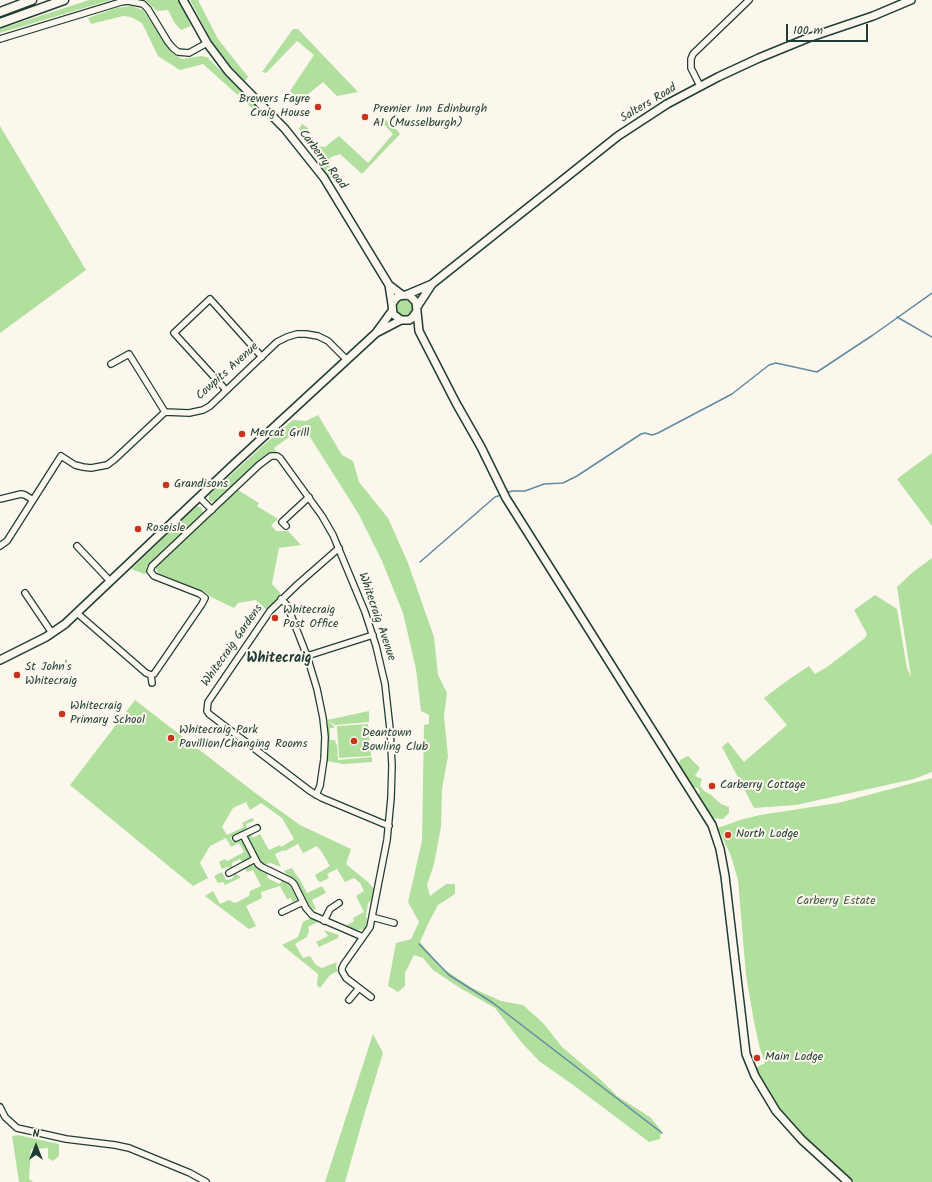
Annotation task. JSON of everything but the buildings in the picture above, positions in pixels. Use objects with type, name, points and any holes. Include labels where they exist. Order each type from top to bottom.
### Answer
[{"type":"highway","points":[[0,12],[32,0]]},
{"type":"highway","points":[[0,22],[64,0]]},
{"type":"main road","name":"Carberry Road","points":[[183,0],[207,43],[228,70],[285,130],[324,178],[389,284],[404,295]]},
{"type":"main road","name":"Salters Road","points":[[404,295],[432,284],[618,136],[667,104],[700,86],[759,58],[808,38],[879,14],[911,0]]},
{"type":"main road","name":"Carberry Road","points":[[389,284],[392,308]]},
{"type":"main road","name":"Salters Road","points":[[417,309],[432,284]]},
{"type":"main road","points":[[0,660],[52,633],[65,624],[376,333],[392,308],[396,298],[404,295],[414,299],[417,309],[419,331],[456,403],[481,447],[506,498],[712,825],[720,850],[725,876],[746,1054],[755,1076],[776,1111],[802,1140],[848,1182]]},
{"type":"main road","points":[[392,308],[395,317],[403,320],[419,331]]},
{"type":"main road","points":[[376,333],[403,320],[412,318],[417,309]]},
{"type":"street","points":[[700,86],[691,68],[691,59],[693,54],[749,0]]},
{"type":"street","points":[[0,39],[128,1],[143,4],[148,9],[168,42],[178,52],[189,53],[207,43]]},
{"type":"street","points":[[226,390],[174,333],[189,318],[210,299],[262,357]]},
{"type":"street","name":"Cowpits Avenue","points":[[165,412],[189,413],[203,410],[210,406],[277,342],[297,334],[318,336],[328,341],[347,360]]},
{"type":"street","points":[[0,546],[7,541],[61,456],[75,465],[83,467],[91,468],[107,465],[165,412],[129,354],[112,364]]},
{"type":"street","name":"Whitecraig Avenue","points":[[212,510],[258,465],[271,456],[277,456],[280,458],[327,523],[373,635],[385,684],[392,765],[389,826],[372,917],[368,930],[342,968],[344,975],[359,988]]},
{"type":"street","points":[[0,499],[21,494],[33,500]]},
{"type":"street","points":[[151,675],[156,672],[205,598],[200,594],[154,576],[150,568],[212,510],[199,497]]},
{"type":"street","points":[[286,526],[282,522],[309,497]]},
{"type":"street","points":[[77,546],[110,581]]},
{"type":"street","name":"Whitecraig Gardens","points":[[316,795],[209,714],[206,707],[270,611],[281,599],[338,548]]},
{"type":"street","points":[[25,593],[52,633]]},
{"type":"street","points":[[281,599],[289,610],[307,656],[320,704],[325,737],[322,774],[316,795],[389,826]]},
{"type":"street","points":[[77,613],[146,673],[151,675]]},
{"type":"street","points":[[307,656],[373,635]]},
{"type":"street","points":[[151,675],[152,683]]},
{"type":"street","points":[[236,838],[257,828]]},
{"type":"street","points":[[242,835],[255,859],[262,867],[291,881],[294,884],[306,908],[312,915],[363,937]]},
{"type":"street","points":[[229,873],[255,859]]},
{"type":"street","points":[[282,912],[303,902]]},
{"type":"street","points":[[324,921],[330,908],[339,903]]},
{"type":"street","points":[[372,917],[394,923]]},
{"type":"street","points":[[349,1000],[359,988],[371,996]]},
{"type":"street","points":[[0,1107],[5,1117],[17,1128],[66,1139],[129,1148],[147,1154],[190,1173],[206,1182]]},
{"type":"green space","points":[[89,0],[111,0],[0,33],[0,29]]},
{"type":"green space","points":[[145,0],[179,0],[191,26],[181,30],[174,22],[168,10],[157,11]]},
{"type":"green space","points":[[190,0],[198,0],[218,39],[248,77],[245,81],[235,72],[211,40]]},
{"type":"green space","points":[[131,6],[143,10],[171,52],[182,59],[201,56],[207,57],[264,114],[262,117],[203,64],[180,70],[158,56],[142,23],[131,17],[123,16],[91,24],[88,18],[116,8]]},
{"type":"green space","points":[[293,29],[298,29],[358,92],[337,96],[323,82],[301,100],[290,91],[314,55],[297,41],[266,73],[262,72]]},
{"type":"green space","points":[[381,116],[400,134],[362,174],[340,154],[331,157],[328,162],[333,177],[329,178],[299,129],[302,124],[308,128],[307,138],[314,146],[325,147],[339,136],[368,163],[393,134],[380,120]]},
{"type":"green space","points":[[0,126],[86,270],[0,333]]},
{"type":"green space","points":[[404,299],[410,302],[413,308],[410,314],[404,317],[398,314],[395,308],[398,302]]},
{"type":"green space","points":[[318,415],[342,455],[353,461],[359,482],[388,518],[408,563],[434,637],[438,675],[447,693],[444,716],[448,756],[442,789],[441,827],[434,864],[427,885],[430,896],[446,884],[455,884],[455,894],[438,905],[420,942],[442,968],[472,988],[501,1001],[523,1005],[544,1024],[562,1047],[601,1080],[617,1096],[650,1117],[661,1130],[660,1139],[649,1142],[539,1061],[522,1043],[495,1008],[460,988],[433,970],[423,958],[414,955],[405,973],[405,986],[398,992],[388,986],[396,943],[411,939],[419,922],[408,902],[422,841],[424,725],[429,724],[429,715],[421,711],[416,669],[403,613],[382,561],[358,513],[310,437],[295,433],[274,448],[276,452],[268,453],[215,502],[210,501],[209,498],[209,495],[293,420],[306,421]]},
{"type":"green space","points":[[932,453],[932,526],[897,479]]},
{"type":"green space","points":[[238,490],[259,503],[257,506],[278,519],[271,525],[276,531],[288,531],[301,545],[279,548],[272,584],[281,594],[267,610],[256,600],[238,603],[234,608],[211,597],[203,591],[158,573],[156,569],[157,565]]},
{"type":"green space","points":[[196,507],[201,507],[203,514],[148,565],[146,568],[146,573],[144,574],[131,569]]},
{"type":"green space","points":[[932,558],[932,772],[914,779],[796,805],[754,808],[722,747],[728,742],[744,762],[787,725],[764,698],[809,666],[815,674],[827,667],[865,638],[867,634],[854,610],[875,595],[897,609],[907,668],[911,677],[897,587],[913,572]]},
{"type":"green space","points":[[135,700],[254,792],[300,825],[351,849],[346,864],[368,882],[374,889],[371,901],[368,903],[366,926],[364,929],[357,930],[346,926],[354,921],[353,918],[364,912],[356,896],[364,891],[360,883],[354,878],[345,882],[337,869],[327,874],[329,878],[321,882],[318,881],[315,875],[330,866],[317,846],[303,853],[298,844],[285,851],[284,850],[275,854],[281,867],[270,863],[263,865],[260,862],[247,837],[250,833],[253,838],[260,834],[269,850],[280,845],[281,847],[294,839],[282,818],[261,803],[250,810],[246,802],[233,808],[222,827],[227,835],[244,827],[242,823],[252,818],[254,821],[246,824],[247,829],[230,838],[233,842],[239,840],[243,841],[250,857],[243,863],[240,859],[232,863],[232,868],[227,867],[222,869],[219,862],[225,859],[227,861],[244,852],[239,843],[231,847],[226,838],[210,846],[200,863],[208,878],[193,886],[70,785]]},
{"type":"green space","points":[[369,711],[369,722],[335,725],[327,720]]},
{"type":"green space","points":[[328,721],[334,726],[334,728],[330,728],[330,740],[335,740],[337,745],[338,760],[372,757],[372,762],[343,764],[327,761]]},
{"type":"green space","name":"Deantown Bowling Club","points":[[368,724],[371,756],[339,758],[337,726]]},
{"type":"green space","points":[[688,756],[700,768],[695,776],[702,779],[700,786],[704,791],[710,794],[721,804],[729,807],[729,813],[723,819],[712,818],[698,796],[700,792],[698,788],[692,787],[679,764],[680,760]]},
{"type":"green space","name":"Carberry Estate","points":[[932,778],[932,1182],[854,1182],[785,1117],[755,1068],[765,1063],[760,1049],[754,1022],[746,975],[738,880],[731,856],[718,828],[760,815],[838,803]]},
{"type":"green space","points":[[251,864],[256,865],[268,873],[267,878],[280,884],[282,880],[288,883],[297,899],[293,903],[291,898],[287,899],[280,886],[261,892],[262,898],[246,906],[256,926],[249,929],[205,896],[213,891],[220,904],[229,900],[235,903],[249,896],[250,891],[261,886],[253,870],[247,872],[245,868]]},
{"type":"green space","points":[[292,868],[307,893],[322,886],[326,893],[312,900],[316,909],[314,910],[309,905],[294,878],[286,874],[284,871]]},
{"type":"green space","points":[[222,872],[226,880],[232,879],[235,873],[240,876],[240,878],[225,885],[223,882],[218,883],[214,876]]},
{"type":"green space","points":[[311,918],[318,922],[308,927],[309,930],[307,937],[295,944],[303,958],[310,956],[316,965],[322,968],[337,962],[336,967],[338,971],[330,975],[320,988],[317,985],[318,974],[282,945],[298,937],[303,922]]},
{"type":"green space","points":[[324,930],[339,935],[338,938],[319,947],[316,942],[328,936]]},
{"type":"green space","points":[[373,1034],[383,1053],[345,1182],[325,1182]]},
{"type":"green space","points":[[18,1135],[59,1144],[59,1156],[53,1161],[48,1158],[48,1148],[31,1149],[29,1179],[33,1182],[19,1182],[12,1136]]},
{"type":"waterway","points":[[506,493],[512,491],[525,491],[544,484],[563,483],[577,476],[641,434],[645,433],[652,435],[658,433],[732,394],[769,365],[776,363],[817,372],[873,335],[932,293]]},
{"type":"waterway","points":[[897,317],[932,337]]},
{"type":"waterway","points":[[420,562],[495,497],[501,495]]},
{"type":"waterway","points":[[419,944],[449,975],[493,1003],[662,1133]]},
{"type":"place","name":"Brewers Fayre Craig House","points":[[318,107]]},
{"type":"place","name":"Premier Inn Edinburgh A1 (Musselburgh)","points":[[365,117]]},
{"type":"place","name":"Mercat Grill","points":[[242,434]]},
{"type":"place","name":"Grandisons","points":[[166,485]]},
{"type":"place","name":"Roseisle","points":[[138,529]]},
{"type":"place","name":"Whitecraig Post Office","points":[[275,618]]},
{"type":"place","name":"St John's Whitecraig","points":[[17,675]]},
{"type":"place","name":"Whitecraig Primary School","points":[[62,714]]},
{"type":"place","name":"Whitecraig Park Pavillion/Changing Rooms","points":[[171,738]]},
{"type":"place","name":"Deantown Bowling Club","points":[[354,741]]},
{"type":"place","name":"Carberry Cottage","points":[[712,786]]},
{"type":"place","name":"North Lodge","points":[[728,835]]},
{"type":"place","name":"Main Lodge","points":[[757,1058]]},
{"type":"district","name":"Whitecraig","points":[[279,660]]}]
